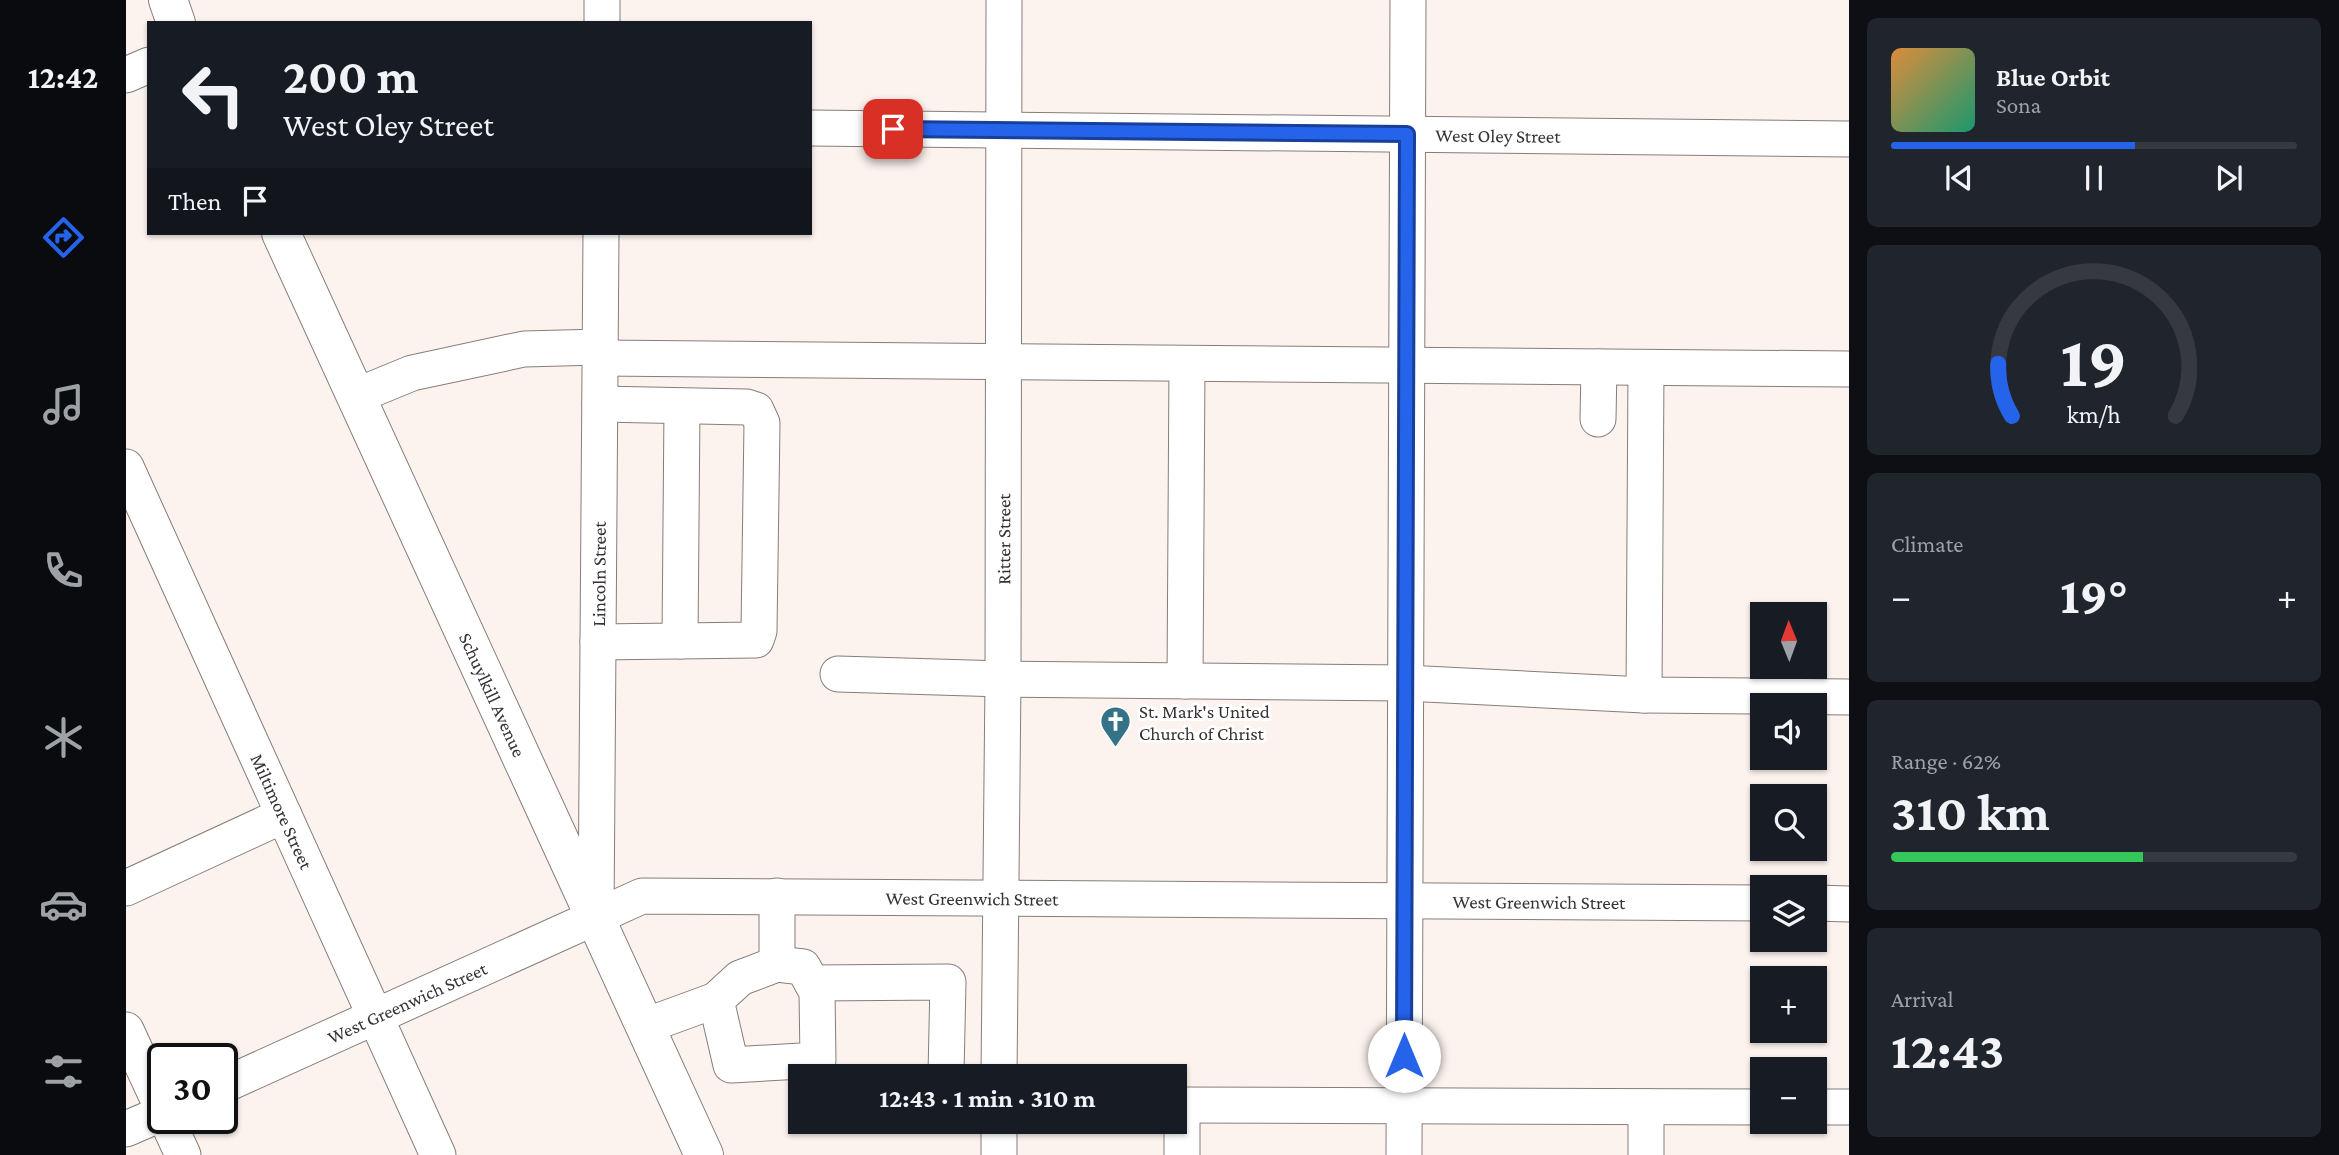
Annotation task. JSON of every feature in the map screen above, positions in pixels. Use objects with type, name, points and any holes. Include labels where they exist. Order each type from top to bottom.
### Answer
[{"type":"main road","points":[[168,0],[175,21]]},
{"type":"main road","name":"Schuylkill Avenue","points":[[282,235],[704,1155]]},
{"type":"street","points":[[602,0],[602,21]]},
{"type":"street","name":"Ritter Street","points":[[999,1064],[1003,680],[1004,0]]},
{"type":"street","points":[[1404,1155],[1408,0]]},
{"type":"street","points":[[126,75],[147,66]]},
{"type":"street","name":"West Oley Street","points":[[812,128],[1849,139]]},
{"type":"street","name":"Lincoln Street","points":[[596,917],[601,235]]},
{"type":"street","points":[[356,396],[412,373],[524,349],[1003,362],[1849,369]]},
{"type":"street","points":[[1185,681],[1187,364]]},
{"type":"street","points":[[1598,368],[1598,419]]},
{"type":"street","points":[[1644,695],[1646,368]]},
{"type":"street","points":[[598,642],[756,640],[760,631],[762,423],[756,410],[747,407],[600,404]]},
{"type":"street","points":[[680,641],[682,406]]},
{"type":"street","name":"Miltimore Street","points":[[126,467],[438,1155]]},
{"type":"street","points":[[838,674],[1003,680],[1405,683],[1644,695],[1849,697]]},
{"type":"street","points":[[126,888],[284,815]]},
{"type":"street","name":"West Greenwich Street","points":[[238,1079],[642,896],[1750,903]]},
{"type":"street","points":[[777,896],[777,964]]},
{"type":"street","points":[[1827,904],[1849,904]]},
{"type":"street","points":[[645,1026],[716,1000],[740,978],[777,964],[803,967],[817,992],[818,1060],[731,1065],[716,1000]]},
{"type":"street","points":[[812,983],[948,982],[946,1064]]},
{"type":"street","points":[[126,1030],[147,1076]]},
{"type":"street","points":[[1187,1105],[1750,1107]]},
{"type":"street","points":[[1646,1107],[1646,1155]]},
{"type":"street","points":[[1827,1107],[1849,1107]]},
{"type":"street","points":[[126,1129],[147,1119]]},
{"type":"street","points":[[173,1134],[183,1155]]},
{"type":"street","points":[[999,1134],[999,1155]]},
{"type":"street","points":[[1180,1134],[1182,1155]]},
{"type":"place","name":"St. Mark's United Church of Christ","points":[[1116,749]]},
{"type":"route","points":[[893,129],[1407,134],[1404,1056]]}]
